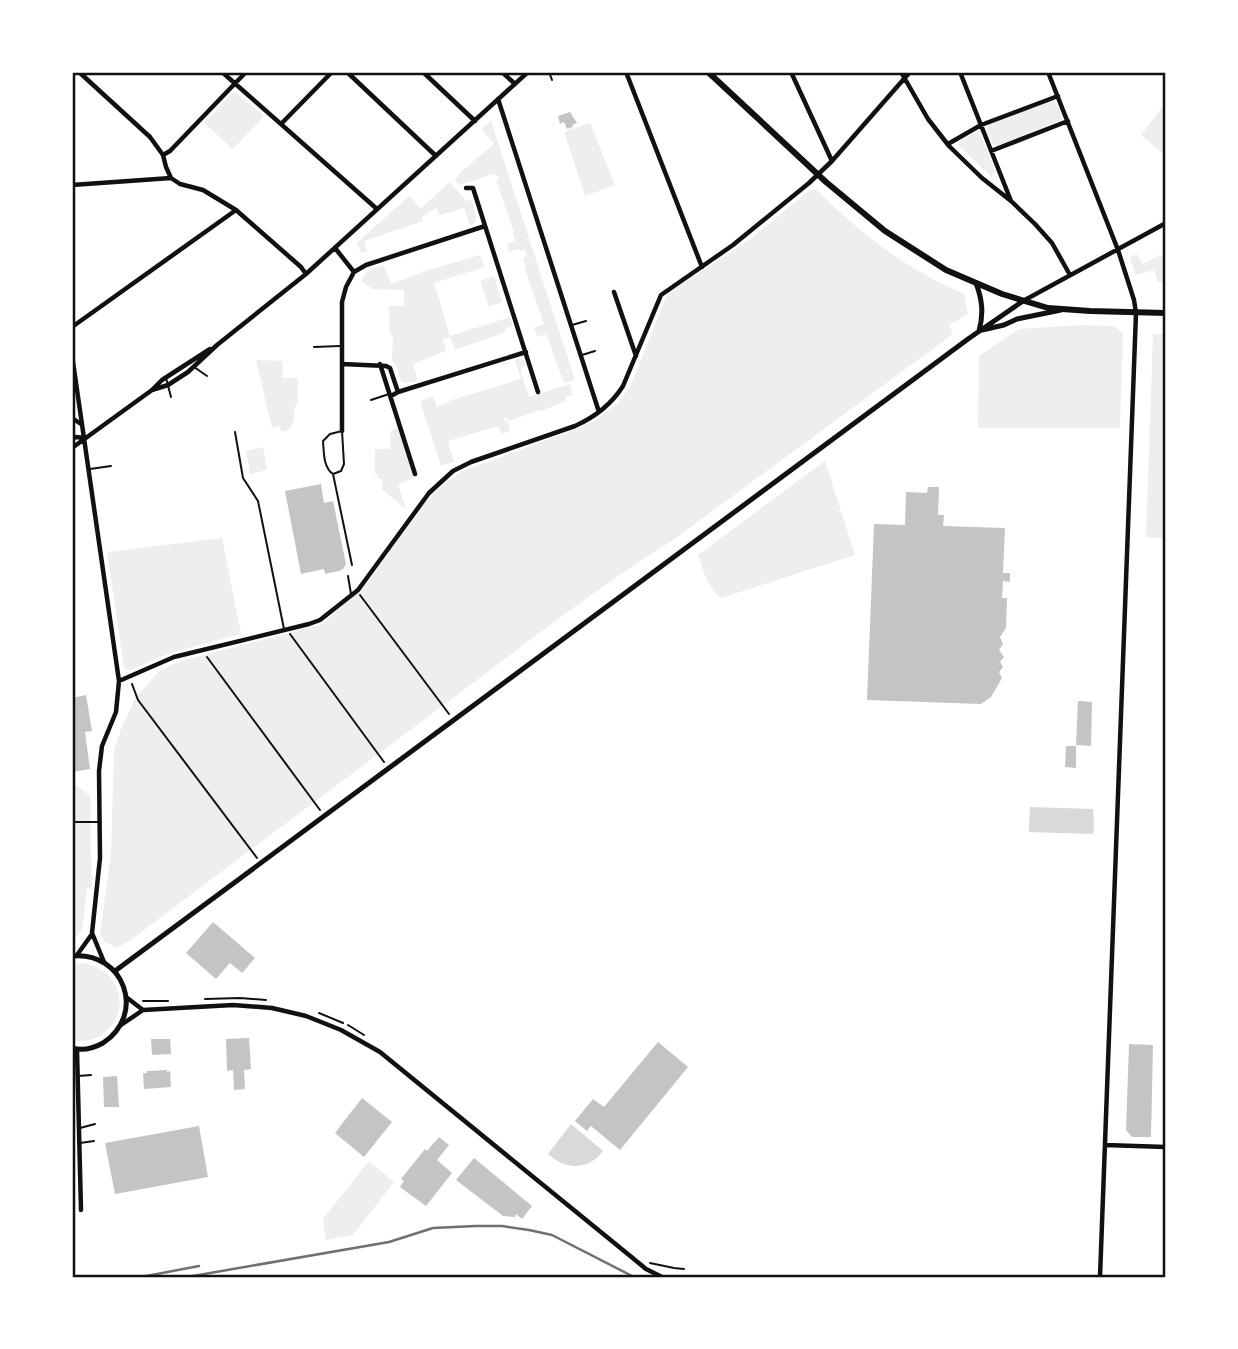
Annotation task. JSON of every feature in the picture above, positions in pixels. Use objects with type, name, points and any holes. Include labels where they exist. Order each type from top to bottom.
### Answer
[{"type":"main road","points":[[708,72],[818,175],[885,231],[946,270],[1023,301],[1048,308],[1166,313]]},
{"type":"street","points":[[79,72],[150,137],[163,155],[171,178],[180,184],[203,190],[236,210],[306,274]]},
{"type":"street","points":[[222,72],[377,209]]},
{"type":"street","points":[[163,155],[170,151],[246,72]]},
{"type":"street","points":[[281,124],[331,72]]},
{"type":"street","points":[[347,72],[436,156]]},
{"type":"street","points":[[423,72],[474,121]]},
{"type":"street","points":[[502,72],[515,84]]},
{"type":"street","points":[[152,390],[168,385],[194,367],[217,345],[306,274],[528,72]]},
{"type":"street","points":[[626,72],[702,267]]},
{"type":"street","points":[[791,72],[832,161]]},
{"type":"street","points":[[901,72],[928,119],[948,144],[982,178],[1011,201],[1052,243],[1070,275]]},
{"type":"street","points":[[119,681],[174,657],[320,620],[358,590],[429,493],[453,471],[590,419],[614,400],[625,382],[661,295],[733,245],[818,175],[910,72]]},
{"type":"street","points":[[960,72],[1011,201]]},
{"type":"street","points":[[1048,72],[1118,250],[1136,313],[1100,1277]]},
{"type":"street","points":[[948,144],[981,125],[1058,96]]},
{"type":"street","points":[[498,99],[599,412]]},
{"type":"street","points":[[991,151],[1068,121]]},
{"type":"street","points":[[72,185],[171,178]]},
{"type":"street","points":[[466,188],[473,188],[538,392]]},
{"type":"street","points":[[72,327],[236,210]]},
{"type":"street","points":[[115,971],[979,331],[1023,301],[1166,223]]},
{"type":"street","points":[[342,431],[344,294],[349,279],[354,272],[366,265],[485,226]]},
{"type":"street","points":[[335,248],[354,272]]},
{"type":"street","points":[[976,282],[983,310],[979,331]]},
{"type":"street","points":[[614,292],[636,356]]},
{"type":"street","points":[[979,331],[1017,319],[1063,310]]},
{"type":"street","points":[[72,448],[166,377],[217,345]]},
{"type":"street","points":[[390,395],[526,352]]},
{"type":"street","points":[[72,355],[119,681],[116,712],[100,758],[100,858],[92,933],[104,962]]},
{"type":"street","points":[[342,364],[380,364],[390,368],[398,392]]},
{"type":"street","points":[[380,364],[415,474]]},
{"type":"street","points":[[72,418],[82,425]]},
{"type":"street","points":[[72,439],[85,438]]},
{"type":"street","points":[[74,955],[92,933]]},
{"type":"street","points":[[74,955],[91,956],[104,962],[115,971],[123,983],[127,997],[121,1025],[113,1036],[97,1047],[74,1049],[82,1213]]},
{"type":"street","points":[[127,997],[143,1010]]},
{"type":"street","points":[[121,1025],[143,1010],[233,1005],[272,1008],[306,1016],[341,1030],[380,1052],[646,1269],[662,1277]]},
{"type":"street","points":[[1105,1145],[1166,1147]]},
{"type":"lane","points":[[549,72],[552,80]]},
{"type":"lane","points":[[571,325],[586,321]]},
{"type":"lane","points":[[314,347],[342,346]]},
{"type":"lane","points":[[581,355],[595,351]]},
{"type":"lane","points":[[188,362],[207,376]]},
{"type":"lane","points":[[166,377],[171,397]]},
{"type":"lane","points":[[371,400],[390,395]]},
{"type":"lane","points":[[333,474],[341,471],[344,464],[342,431],[330,434],[323,441],[328,470],[333,474],[352,565]]},
{"type":"lane","points":[[235,432],[243,478],[258,501],[285,630]]},
{"type":"lane","points":[[89,469],[111,466]]},
{"type":"lane","points":[[348,576],[352,595]]},
{"type":"lane","points":[[72,822],[99,822]]},
{"type":"lane","points":[[77,1077],[91,1075]]},
{"type":"lane","points":[[79,1129],[94,1124]]},
{"type":"lane","points":[[79,1143],[93,1141]]},
{"type":"path","points":[[358,590],[453,721]]},
{"type":"path","points":[[285,630],[389,769]]},
{"type":"path","points":[[202,650],[324,817]]},
{"type":"path","points":[[130,676],[138,700],[261,863]]},
{"type":"path","points":[[197,1000],[266,1000]]},
{"type":"path","points":[[143,1001],[173,1001]]},
{"type":"path","points":[[312,1011],[339,1021],[372,1040]]},
{"type":"path","points":[[648,1262],[684,1269]]},
{"type":"shaded area","points":[[232,93],[237,93],[264,116],[233,149],[204,123]]},
{"type":"shaded area","points":[[1053,100],[1060,109],[1061,120],[997,146],[993,145],[988,125]]},
{"type":"shaded area","points":[[1166,102],[1166,156],[1141,135]]},
{"type":"shaded area","points":[[491,121],[575,380],[564,383],[546,334],[537,337],[534,328],[544,324],[524,266],[523,258],[527,256],[525,250],[509,252],[507,244],[515,241],[514,232],[496,180],[499,179],[497,175],[460,185],[455,180],[494,144],[482,129]]},
{"type":"shaded area","points":[[590,123],[615,185],[585,196],[564,132]]},
{"type":"shaded area","points":[[979,130],[995,171],[991,176],[958,145]]},
{"type":"shaded area","points":[[450,182],[466,201],[472,200],[476,217],[470,226],[464,208],[440,215],[436,208],[422,217],[423,221],[364,241],[367,251],[361,253],[357,243],[409,196],[421,208]]},
{"type":"shaded area","points":[[816,189],[885,249],[922,273],[964,294],[968,314],[949,325],[953,334],[673,540],[555,621],[131,940],[116,948],[104,941],[100,934],[111,852],[114,750],[135,699],[158,672],[177,662],[323,624],[368,582],[425,503],[460,472],[594,421],[619,402],[631,385],[667,295],[753,237],[810,190]]},
{"type":"shaded area","points":[[1137,254],[1143,264],[1160,255],[1163,257],[1166,263],[1166,283],[1158,282],[1154,270],[1135,275],[1130,257]]},
{"type":"shaded area","points":[[480,255],[484,267],[434,283],[450,336],[510,317],[513,326],[505,328],[506,332],[455,350],[450,337],[443,339],[446,351],[413,364],[418,381],[402,382],[392,361],[393,337],[389,332],[389,306],[404,306],[404,290],[373,289],[361,281],[363,277],[370,270],[384,265],[391,284],[421,272]]},
{"type":"shaded area","points":[[494,276],[502,302],[489,307],[480,281]]},
{"type":"shaded area","points":[[1114,326],[1123,334],[1120,428],[978,428],[979,356],[1019,329]]},
{"type":"shaded area","points":[[1153,334],[1166,334],[1166,539],[1146,537]]},
{"type":"shaded area","points":[[518,358],[524,360],[526,365],[520,370],[529,397],[570,384],[573,395],[565,397],[566,401],[541,411],[508,421],[504,418],[510,431],[502,434],[498,426],[448,441],[454,462],[441,466],[420,401],[433,396],[437,407],[521,379],[515,361]]},
{"type":"shaded area","points":[[256,360],[283,361],[282,378],[298,378],[298,404],[294,407],[294,420],[289,430],[281,432],[280,426],[272,428]]},
{"type":"shaded area","points":[[398,427],[413,475],[412,479],[398,484],[406,509],[382,489],[382,479],[378,479],[378,474],[375,474],[375,449],[390,449],[390,432]]},
{"type":"shaded area","points":[[263,447],[267,470],[250,474],[246,451]]},
{"type":"shaded area","points":[[825,461],[855,555],[721,598],[709,584],[698,555]]},
{"type":"shaded area","points":[[222,538],[241,634],[173,652],[127,670],[124,667],[107,552]]},
{"type":"shaded area","points":[[72,782],[90,796],[92,889],[87,888],[82,930],[75,938],[72,938]]},
{"type":"shaded area","points":[[1030,807],[1093,809],[1093,834],[1029,832]]},
{"type":"shaded area","points":[[85,963],[109,976],[120,999],[119,1011],[107,1030],[97,1037],[86,1041],[72,1041],[72,964]]},
{"type":"shaded area","points":[[571,1124],[603,1151],[584,1165],[562,1163],[548,1154]]},
{"type":"shaded area","points":[[369,1161],[394,1182],[353,1235],[326,1240],[323,1219]]},
{"type":"building","points":[[570,112],[577,123],[567,129],[564,122],[560,124],[558,116]]},
{"type":"building","points":[[321,484],[324,503],[333,501],[346,564],[339,571],[325,574],[324,569],[301,574],[285,491]]},
{"type":"building","points":[[928,487],[939,487],[938,515],[944,515],[943,526],[1005,528],[1003,573],[1010,573],[1010,582],[1003,581],[1002,598],[1007,598],[1006,628],[1000,637],[1003,644],[999,650],[1004,657],[1000,662],[1003,667],[999,672],[1002,678],[991,697],[981,704],[867,700],[874,524],[905,525],[906,492],[927,493]]},
{"type":"building","points":[[86,695],[92,731],[85,732],[90,769],[72,772],[72,698]]},
{"type":"building","points":[[1078,701],[1092,702],[1091,746],[1076,745]]},
{"type":"building","points":[[1066,746],[1076,746],[1076,768],[1065,767]]},
{"type":"building","points":[[213,922],[255,958],[242,973],[230,963],[216,979],[186,953]]},
{"type":"building","points":[[249,1038],[251,1069],[244,1070],[245,1089],[234,1090],[233,1070],[227,1071],[226,1039]]},
{"type":"building","points":[[151,1039],[170,1039],[171,1054],[152,1055]]},
{"type":"building","points":[[658,1042],[688,1067],[620,1150],[591,1126],[587,1131],[575,1121],[593,1099],[604,1107]]},
{"type":"building","points":[[1129,1044],[1153,1045],[1151,1137],[1132,1137],[1126,1130]]},
{"type":"building","points":[[170,1071],[171,1087],[144,1089],[143,1073]]},
{"type":"building","points":[[117,1076],[119,1107],[104,1107],[103,1077]]},
{"type":"building","points":[[362,1098],[392,1122],[364,1157],[335,1133]]},
{"type":"building","points":[[199,1126],[208,1177],[115,1194],[105,1143]]},
{"type":"building","points":[[439,1137],[449,1145],[437,1160],[452,1173],[426,1206],[400,1187],[404,1181],[401,1179],[425,1149],[427,1151]]},
{"type":"building","points":[[474,1158],[532,1206],[522,1219],[516,1214],[515,1217],[503,1216],[456,1180]]},
{"type":"railway","points":[[187,1277],[389,1242],[433,1228],[475,1226],[502,1226],[552,1235],[634,1277]]},
{"type":"railway","points":[[141,1277],[199,1266]]}]
